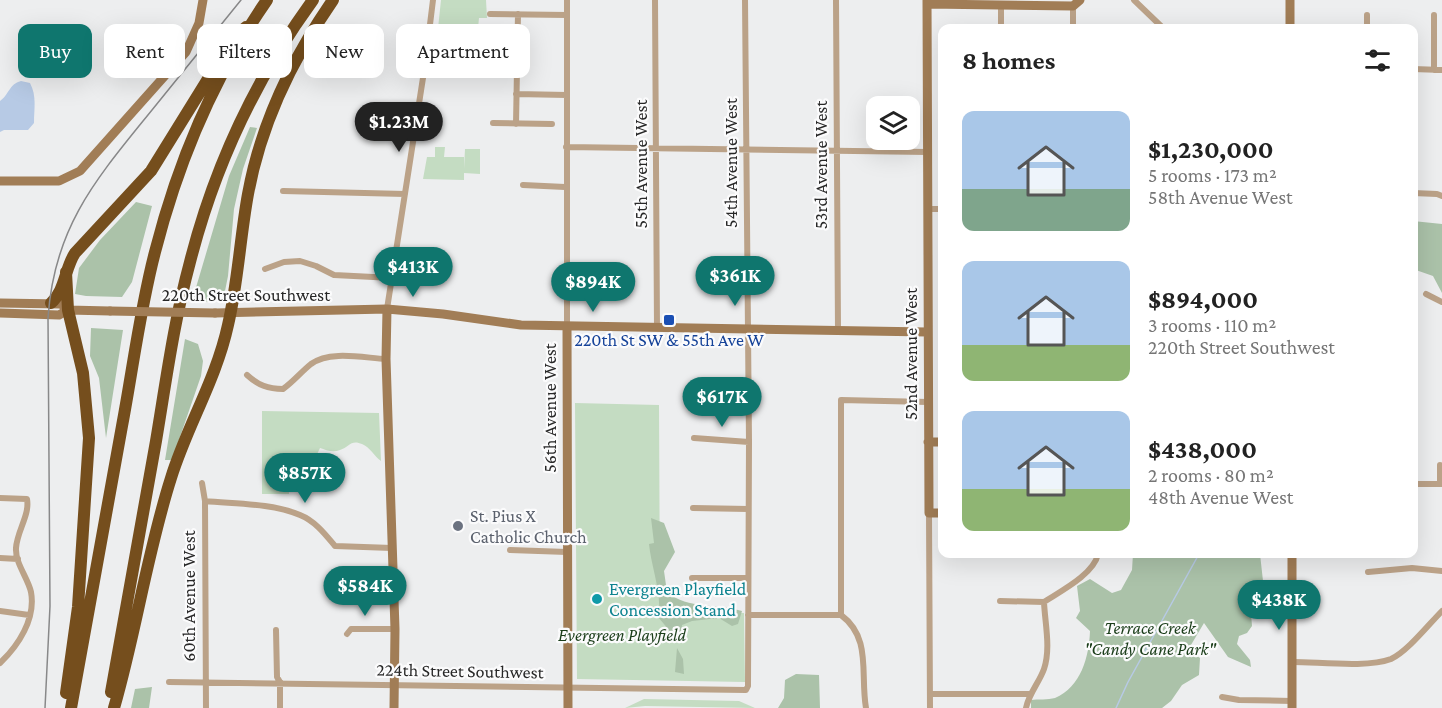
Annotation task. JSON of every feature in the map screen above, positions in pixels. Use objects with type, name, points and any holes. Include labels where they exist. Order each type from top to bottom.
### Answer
[{"type":"highway","points":[[71,708],[154,254],[166,209],[192,139],[221,76],[267,0]]},
{"type":"highway","points":[[108,708],[176,327],[193,250],[217,176],[239,125],[276,56],[313,0]]},
{"type":"highway","points":[[114,708],[171,477],[215,371],[231,312],[248,193],[257,153],[286,77],[333,0]]},
{"type":"highway","points":[[51,303],[59,292],[75,253],[151,171],[234,37],[253,21]]},
{"type":"highway","points":[[64,708],[78,607],[89,438],[83,372],[68,310],[66,272]]},
{"type":"main road","points":[[0,181],[60,181],[80,171],[186,52],[199,23],[203,0]]},
{"type":"main road","points":[[1290,0],[1290,24]]},
{"type":"main road","points":[[928,2],[1001,5],[1077,3]]},
{"type":"main road","name":"52nd Avenue West","points":[[928,2],[929,513]]},
{"type":"main road","name":"220th Street Southwest","points":[[0,303],[62,304],[68,310]]},
{"type":"main road","points":[[387,309],[386,359],[395,629],[394,708]]},
{"type":"main road","name":"220th Street Southwest","points":[[0,313],[59,315],[68,310],[215,313],[387,309],[443,314],[496,323],[927,332]]},
{"type":"main road","name":"56th Avenue West","points":[[567,326],[568,708]]},
{"type":"main road","points":[[928,442],[938,442]]},
{"type":"main road","points":[[929,513],[938,513]]},
{"type":"main road","points":[[1292,558],[1292,704]]},
{"type":"street","points":[[387,309],[434,0]]},
{"type":"street","name":"56th Avenue West","points":[[567,0],[567,326]]},
{"type":"street","name":"55th Avenue West","points":[[655,0],[657,328]]},
{"type":"street","name":"54th Avenue West","points":[[745,0],[749,442],[748,686]]},
{"type":"street","name":"53rd Avenue West","points":[[836,0],[838,330]]},
{"type":"street","points":[[1134,0],[1159,24]]},
{"type":"street","points":[[1074,24],[1077,3]]},
{"type":"street","points":[[1001,5],[1001,24]]},
{"type":"street","points":[[490,14],[567,15]]},
{"type":"street","points":[[516,124],[518,14]]},
{"type":"street","points":[[1367,15],[1367,24]]},
{"type":"street","points":[[1418,69],[1438,70],[1434,15]]},
{"type":"street","points":[[516,94],[567,95]]},
{"type":"street","points":[[493,123],[552,124]]},
{"type":"street","points":[[566,147],[928,152]]},
{"type":"street","points":[[523,185],[566,187]]},
{"type":"street","points":[[283,191],[405,194]]},
{"type":"street","points":[[1418,193],[1442,196]]},
{"type":"street","points":[[928,209],[938,209]]},
{"type":"street","points":[[265,268],[284,262],[300,261],[334,275],[393,278]]},
{"type":"street","points":[[1426,294],[1442,302]]},
{"type":"street","points":[[247,375],[255,382],[270,389],[283,389],[312,364],[325,358],[340,356],[386,359]]},
{"type":"street","points":[[841,615],[841,400],[928,402]]},
{"type":"street","points":[[694,438],[749,442]]},
{"type":"street","points":[[1418,484],[1441,484],[1440,465]]},
{"type":"street","name":"60th Avenue West","points":[[202,483],[205,501],[206,708]]},
{"type":"street","points":[[0,498],[27,499],[29,507],[18,534],[16,551],[31,593],[25,631],[19,642],[0,663]]},
{"type":"street","points":[[205,501],[280,509],[301,515],[321,529],[335,546],[392,548]]},
{"type":"street","points":[[693,508],[748,509]]},
{"type":"street","name":"52nd Avenue West","points":[[929,513],[930,708]]},
{"type":"street","points":[[510,550],[567,552]]},
{"type":"street","points":[[0,558],[18,559]]},
{"type":"street","points":[[1000,601],[1044,602],[1090,570],[1097,558]]},
{"type":"street","points":[[1368,572],[1412,568],[1442,571]]},
{"type":"street","points":[[692,578],[748,578]]},
{"type":"street","points":[[1026,708],[1030,694],[1045,668],[1047,652],[1044,602]]},
{"type":"street","points":[[0,611],[29,615]]},
{"type":"street","points":[[1293,662],[1353,663],[1377,662],[1393,658],[1442,611]]},
{"type":"street","points":[[748,615],[841,615],[851,623],[862,644],[863,690],[866,708]]},
{"type":"street","points":[[347,634],[351,629],[395,629]]},
{"type":"street","points":[[276,630],[280,708]]},
{"type":"street","name":"224th Street Southwest","points":[[169,682],[741,690],[746,690],[748,686]]},
{"type":"street","points":[[930,694],[1030,694]]},
{"type":"street","points":[[1222,697],[1292,704]]},
{"type":"green space","points":[[441,0],[486,0],[487,18],[479,18],[478,24],[438,24]]},
{"type":"green space","points":[[250,127],[257,128],[243,169],[234,209],[225,291],[215,302],[192,301],[229,176]]},
{"type":"green space","points":[[435,147],[445,147],[444,157],[464,157],[464,169],[465,149],[480,149],[480,174],[464,173],[464,180],[423,179],[427,157],[435,157]]},
{"type":"green space","points":[[136,202],[152,206],[132,282],[122,297],[75,294],[79,268],[100,240]]},
{"type":"green space","points":[[1418,222],[1442,224],[1442,293],[1433,276],[1418,271]]},
{"type":"green space","points":[[91,328],[123,330],[106,438],[99,378],[90,356]]},
{"type":"green space","points":[[185,339],[198,344],[203,361],[201,376],[172,460],[165,460]]},
{"type":"green space","name":"Evergreen Playfield","points":[[575,403],[659,405],[660,611],[744,613],[745,682],[577,679]]},
{"type":"green space","points":[[262,411],[379,413],[381,461],[365,445],[358,443],[335,451],[320,448],[310,469],[288,474],[289,494],[262,494]]},
{"type":"green space","points":[[651,518],[664,523],[675,552],[664,571],[667,592],[675,598],[694,604],[742,611],[738,624],[732,626],[719,618],[692,621],[682,625],[680,643],[658,617],[658,591],[649,544],[654,543]]},
{"type":"green space","name":"Terrace Creek \"Candy Cane Park\"","points":[[1133,558],[1260,558],[1264,590],[1250,601],[1252,626],[1247,633],[1239,636],[1237,644],[1250,660],[1251,667],[1228,657],[1204,623],[1188,650],[1200,658],[1199,675],[1182,685],[1171,701],[1162,708],[1031,708],[1031,700],[1052,699],[1064,693],[1071,687],[1082,670],[1088,651],[1090,631],[1076,618],[1080,611],[1077,586],[1090,579],[1112,593],[1121,590],[1132,570]]},
{"type":"green space","points":[[677,648],[683,659],[684,674],[675,672]]},
{"type":"green space","points":[[796,674],[819,675],[820,708],[778,708],[784,698],[785,680]]},
{"type":"green space","points":[[152,687],[149,708],[131,708],[135,689]]},
{"type":"green space","points":[[644,699],[739,701],[755,708],[645,706],[625,708]]},
{"type":"water","points":[[17,82],[30,83],[34,93],[34,123],[28,130],[0,132],[0,101]]},
{"type":"waterway","points":[[1116,708],[1197,558]]},
{"type":"tram line","points":[[45,708],[50,606],[48,318],[52,285],[59,256],[82,205],[113,158],[241,0]]},
{"type":"place","name":"220th St SW & 55th Ave W","points":[[669,320]]},
{"type":"place","name":"St. Pius X Catholic Church","points":[[458,526]]},
{"type":"place","name":"Evergreen Playfield Concession Stand","points":[[597,599]]}]
